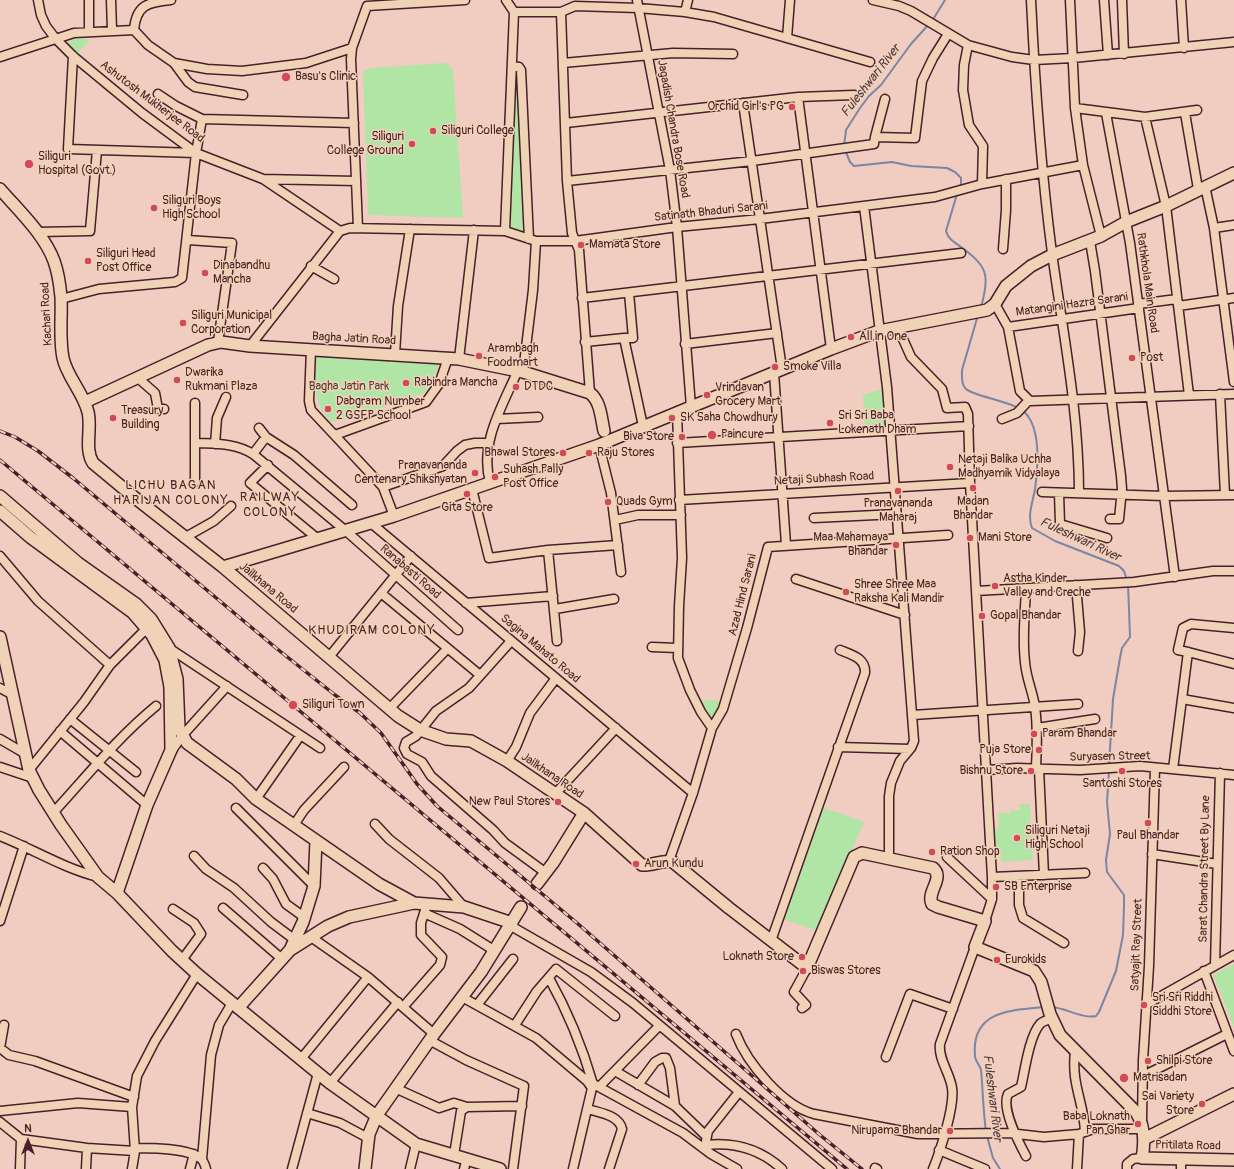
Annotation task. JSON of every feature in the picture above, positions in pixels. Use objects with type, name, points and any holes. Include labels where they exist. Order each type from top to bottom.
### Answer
[{"type":"street","name":"Ashutosh Mukherjee Road","points":[[38,0],[41,15],[46,26],[55,38],[73,56],[142,113],[196,153],[263,179],[340,231]]},
{"type":"street","points":[[89,31],[90,0]]},
{"type":"street","points":[[111,0],[112,30]]},
{"type":"street","points":[[134,30],[137,13],[143,7],[155,2],[171,0]]},
{"type":"street","points":[[358,228],[352,48],[367,6],[465,0]]},
{"type":"street","points":[[505,231],[513,66],[514,12],[506,0]]},
{"type":"street","points":[[685,12],[688,0]]},
{"type":"street","points":[[787,38],[790,0]]},
{"type":"street","points":[[873,0],[898,6],[921,17],[968,45],[1012,58],[1034,60],[1073,58],[1234,42],[1234,46]]},
{"type":"street","points":[[1031,0],[1042,172],[1052,255],[1073,400],[1079,464],[1079,493]]},
{"type":"street","points":[[1070,0],[1075,108],[1083,164],[1101,236]]},
{"type":"street","points":[[1104,0],[1108,55]]},
{"type":"street","points":[[1122,0],[1124,54]]},
{"type":"street","points":[[1181,0],[1184,48]]},
{"type":"street","points":[[514,12],[561,12],[575,6],[638,4],[714,17],[870,62]]},
{"type":"street","name":"Jagadish Chandra Bose Road","points":[[638,4],[670,170],[677,227],[691,407]]},
{"type":"street","points":[[561,12],[567,181],[572,232],[579,250],[590,393],[600,408],[604,431],[598,445],[611,493],[621,572]]},
{"type":"street","points":[[0,57],[74,33],[89,31],[134,30],[148,45],[174,63],[188,82],[195,87],[243,95]]},
{"type":"street","points":[[875,137],[915,138],[922,81],[932,58],[948,34]]},
{"type":"street","points":[[968,45],[964,65],[963,90],[969,125],[983,146],[982,184]]},
{"type":"street","points":[[174,63],[207,69],[242,71],[306,63],[352,48]]},
{"type":"street","points":[[563,63],[674,53],[733,54]]},
{"type":"street","points":[[73,56],[68,149],[196,153]]},
{"type":"street","points":[[490,482],[488,469],[488,443],[497,419],[520,371],[532,290],[532,240],[521,70],[519,67],[513,66]]},
{"type":"street","points":[[158,94],[176,106],[202,119],[354,123]]},
{"type":"street","points":[[566,124],[798,97],[854,95]]},
{"type":"street","points":[[798,97],[831,349]]},
{"type":"street","points":[[567,181],[805,155],[874,144],[886,99]]},
{"type":"street","points":[[743,103],[777,333],[778,436],[786,545]]},
{"type":"street","points":[[1075,108],[1145,117],[1185,113],[1197,110]]},
{"type":"street","name":"Rathkhola Main Road","points":[[1106,113],[1126,222],[1176,577]]},
{"type":"street","points":[[1185,113],[1202,187],[1214,228],[1222,300],[1234,382]]},
{"type":"street","points":[[1145,117],[1166,206],[1189,394]]},
{"type":"street","points":[[61,299],[99,289],[180,280],[184,275],[196,153],[202,119]]},
{"type":"street","points":[[37,232],[90,232],[97,150]]},
{"type":"street","name":"Satinath Bhaduri Sarani","points":[[340,231],[358,228],[505,231],[532,240],[575,241],[677,227],[813,213],[954,193],[982,184],[1083,164]]},
{"type":"street","points":[[223,568],[394,516],[598,445],[831,349],[880,331],[991,307],[1001,292],[1012,280],[1052,255],[1090,241],[1126,222],[1166,206],[1202,187],[1234,173]]},
{"type":"street","points":[[263,179],[356,181]]},
{"type":"street","points":[[1003,248],[1006,210],[1006,179]]},
{"type":"street","name":"Kachari Road","points":[[0,189],[37,232],[55,262],[61,299],[62,355],[67,370],[85,402]]},
{"type":"street","points":[[864,206],[891,431],[914,741],[910,749],[900,761],[891,783],[889,858]]},
{"type":"street","points":[[1214,228],[1234,225]]},
{"type":"street","points":[[395,354],[398,306],[410,229]]},
{"type":"street","points":[[335,436],[426,402],[439,384],[454,358],[474,230]]},
{"type":"street","points":[[250,346],[311,266],[340,231]]},
{"type":"street","points":[[188,240],[232,244],[218,342]]},
{"type":"street","points":[[1090,241],[1121,476],[1119,520],[1110,519]]},
{"type":"street","points":[[582,298],[871,265],[961,253]]},
{"type":"street","points":[[311,266],[334,279]]},
{"type":"street","points":[[585,342],[633,338],[629,293]]},
{"type":"street","name":"Matangini Hazra Sarani","points":[[1008,327],[1138,306],[1234,298]]},
{"type":"street","points":[[991,307],[1008,327],[1024,405]]},
{"type":"street","points":[[898,328],[911,357],[942,388],[947,408],[963,407],[968,410],[970,483],[992,877],[992,898],[985,921],[952,1009],[940,1048],[952,1090],[952,1103],[933,1169]]},
{"type":"street","points":[[685,344],[777,333]]},
{"type":"street","points":[[624,338],[643,426]]},
{"type":"street","name":"Bagha Jatin Road","points":[[85,402],[208,344],[218,342],[250,346],[454,358],[520,371],[590,393]]},
{"type":"street","points":[[311,349],[310,406],[315,416],[383,487],[394,516]]},
{"type":"street","points":[[138,378],[155,393],[158,409],[164,409]]},
{"type":"street","points":[[1220,394],[1225,495]]},
{"type":"street","points":[[1002,419],[1018,413],[1024,405],[1034,402],[1150,395],[1234,394]]},
{"type":"street","points":[[215,444],[217,418],[226,397]]},
{"type":"street","name":"Jailkhana Road","points":[[85,402],[90,420],[90,456],[93,463],[223,568],[408,723],[420,730],[446,739],[471,742],[507,761],[584,813],[642,865],[653,865],[669,861]]},
{"type":"street","points":[[195,403],[195,482]]},
{"type":"street","points":[[677,412],[682,558],[677,648],[685,679],[701,712],[712,728],[693,793],[669,861],[807,968]]},
{"type":"street","points":[[497,419],[538,417]]},
{"type":"street","points":[[677,442],[969,426]]},
{"type":"street","points":[[258,428],[352,505]]},
{"type":"street","points":[[604,431],[618,436]]},
{"type":"street","points":[[253,454],[266,436]]},
{"type":"street","name":"Ranabasti Road","points":[[196,443],[237,445],[253,454],[346,531],[458,630]]},
{"type":"street","points":[[383,487],[443,466],[465,445],[488,443]]},
{"type":"street","points":[[268,465],[250,483],[318,539]]},
{"type":"street","name":"Netaji Subhash Road","points":[[679,500],[970,483]]},
{"type":"street","points":[[472,489],[489,558],[548,550],[618,545]]},
{"type":"street","points":[[1042,492],[1164,496],[1234,495]]},
{"type":"street","points":[[1059,493],[1060,524],[1107,538]]},
{"type":"street","points":[[0,496],[78,562],[144,612],[164,636],[169,648],[177,679],[177,738]]},
{"type":"street","points":[[184,538],[214,521],[231,506]]},
{"type":"street","points":[[0,511],[30,537],[132,612],[146,626],[158,644],[167,669],[177,738]]},
{"type":"street","points":[[814,518],[897,514]]},
{"type":"street","points":[[615,520],[638,515],[681,515]]},
{"type":"street","name":"Sagina Mahato Road","points":[[371,523],[693,793]]},
{"type":"street","name":"Azad Hind Sarani","points":[[712,728],[723,709],[732,680],[767,549],[771,546],[948,535]]},
{"type":"street","points":[[548,550],[554,596],[557,641]]},
{"type":"street","points":[[0,556],[38,601],[110,665]]},
{"type":"street","points":[[330,657],[411,556]]},
{"type":"street","points":[[976,592],[1134,582],[1212,571],[1234,571]]},
{"type":"street","points":[[796,579],[905,615]]},
{"type":"street","points":[[1076,585],[1080,632],[1078,651]]},
{"type":"street","points":[[1026,589],[1024,653],[1026,671],[1031,684],[1037,728],[1044,875]]},
{"type":"street","points":[[381,593],[480,675]]},
{"type":"street","points":[[466,603],[554,596]]},
{"type":"street","points":[[555,609],[614,599]]},
{"type":"street","points":[[1234,628],[1187,625],[1183,630],[1178,650],[1234,664]]},
{"type":"street","points":[[31,774],[60,731],[110,665],[146,630]]},
{"type":"street","points":[[0,636],[24,753],[31,774],[53,813],[98,877],[117,892],[197,974],[330,1083],[416,1144],[467,1158],[498,1169]]},
{"type":"street","points":[[511,640],[469,688],[436,711],[416,736],[406,742],[405,751],[422,762],[430,776],[506,843],[546,874]]},
{"type":"street","points":[[652,647],[677,648]]},
{"type":"street","points":[[169,648],[320,748]]},
{"type":"street","points":[[390,708],[447,649]]},
{"type":"street","points":[[771,941],[865,670],[860,659],[840,650]]},
{"type":"street","points":[[1174,769],[1188,652]]},
{"type":"street","points":[[507,761],[516,747],[530,713],[556,678]]},
{"type":"street","points":[[117,892],[147,805],[177,738],[227,686]]},
{"type":"street","points":[[0,688],[13,695]]},
{"type":"street","points":[[1182,699],[1234,708]]},
{"type":"street","points":[[913,715],[1078,704]]},
{"type":"street","points":[[53,813],[131,726],[156,706]]},
{"type":"street","points":[[70,719],[136,772]]},
{"type":"street","points":[[1037,728],[1095,719]]},
{"type":"street","points":[[556,794],[616,728]]},
{"type":"street","points":[[60,731],[147,805]]},
{"type":"street","points":[[256,799],[300,736]]},
{"type":"street","points":[[177,738],[187,743],[236,779],[256,799],[379,884],[460,929],[495,951]]},
{"type":"street","points":[[0,739],[24,753]]},
{"type":"street","points":[[838,747],[910,749]]},
{"type":"street","points":[[0,767],[31,774]]},
{"type":"street","name":"Suryasen Street","points":[[987,770],[1095,769],[1118,767],[1174,769],[1234,775]]},
{"type":"street","points":[[294,825],[304,810],[344,768]]},
{"type":"street","name":"Satyajit Ray Street","points":[[1143,1130],[1143,1076],[1155,768]]},
{"type":"street","name":"Sarat Chandra Street By Lane","points":[[1215,965],[1220,773]]},
{"type":"street","points":[[236,808],[314,886]]},
{"type":"street","points":[[537,884],[546,874],[584,813]]},
{"type":"street","points":[[376,824],[389,840],[439,878],[464,907]]},
{"type":"street","points":[[0,836],[76,871],[98,877]]},
{"type":"street","points":[[206,1169],[202,1159],[211,1056],[219,1025],[235,1005],[290,950],[304,917],[314,886],[316,841]]},
{"type":"street","points":[[0,921],[24,846]]},
{"type":"street","points":[[802,1008],[806,1005],[794,992],[807,968],[854,857],[862,853],[933,868],[936,870],[937,876],[930,896],[932,904],[985,921]]},
{"type":"street","points":[[1152,854],[1217,864]]},
{"type":"street","points":[[194,856],[206,869],[234,888],[271,922],[295,940]]},
{"type":"street","points":[[947,857],[992,898]]},
{"type":"street","points":[[263,868],[273,880],[286,904],[304,917]]},
{"type":"street","points":[[992,877],[1085,873]]},
{"type":"street","points":[[1019,876],[1019,905],[1023,918],[1064,943]]},
{"type":"street","points":[[290,950],[328,926],[349,917],[414,903]]},
{"type":"street","points":[[425,909],[464,907],[511,925],[591,972],[633,1003],[658,1027],[832,1169]]},
{"type":"street","points":[[366,1169],[368,1138],[377,1115],[432,1037],[481,972],[521,907]]},
{"type":"street","points":[[223,908],[282,959]]},
{"type":"street","points":[[330,1083],[401,1004],[440,965],[442,957],[421,935],[420,930],[425,909]]},
{"type":"street","points":[[173,910],[194,923],[201,934],[182,960]]},
{"type":"street","points":[[311,937],[368,977],[401,1004],[432,1037],[466,1060],[523,1085],[522,1106],[513,1169]]},
{"type":"street","points":[[975,947],[1034,970],[1038,975],[1051,1017],[1060,1035],[1075,1052],[1123,1096],[1136,1112],[1143,1130],[1142,1158],[1130,1161],[1127,1164],[1127,1169]]},
{"type":"street","points":[[1146,1004],[1234,955]]},
{"type":"street","points":[[478,1005],[513,959]]},
{"type":"street","points":[[515,1025],[537,991],[556,969],[615,1016]]},
{"type":"street","points":[[1204,971],[1234,1051]]},
{"type":"street","points":[[132,1169],[135,1149],[132,1108],[137,1076],[155,1041],[197,974]]},
{"type":"street","points":[[301,1059],[368,977]]},
{"type":"street","points":[[549,978],[564,1003],[578,1036],[593,1084],[574,1169]]},
{"type":"street","points":[[886,1057],[910,994],[952,1009]]},
{"type":"street","points":[[462,997],[536,1038],[593,1084],[683,1133],[711,1154],[737,1169]]},
{"type":"street","points":[[1026,1156],[1010,1121],[1006,1097],[1008,1094],[1021,1087],[1037,1029],[1042,1023],[1051,1017]]},
{"type":"street","points":[[4,1025],[0,1048],[4,1053],[35,1061],[134,1097]]},
{"type":"street","points":[[593,1084],[615,1071],[658,1027]]},
{"type":"street","points":[[736,1034],[745,1054],[756,1069],[782,1095],[803,1110],[901,1131],[944,1135],[996,1133],[1044,1137],[1082,1133],[1098,1129],[1143,1130],[1232,1096]]},
{"type":"street","points":[[1143,1076],[1227,1034]]},
{"type":"street","points":[[1075,1052],[1074,1074],[1084,1119],[1077,1169]]},
{"type":"street","points":[[638,1085],[654,1062],[662,1058],[666,1058],[670,1068],[676,1106]]},
{"type":"street","points":[[615,1071],[676,1106],[706,1136],[707,1145],[711,1154]]},
{"type":"street","points":[[292,1169],[318,1073]]},
{"type":"street","points":[[395,1088],[439,1108],[454,1103],[467,1107],[522,1106]]},
{"type":"street","points":[[706,1136],[739,1092]]},
{"type":"street","points":[[0,1111],[78,1103],[132,1108]]},
{"type":"street","points":[[454,1155],[461,1111],[467,1107]]},
{"type":"street","points":[[588,1109],[612,1118],[621,1124],[622,1129],[609,1169]]},
{"type":"street","points":[[307,1113],[340,1123],[368,1138]]},
{"type":"street","points":[[0,1122],[21,1139],[87,1148],[164,1149],[194,1154],[202,1159]]},
{"type":"street","points":[[20,1169],[21,1139]]},
{"type":"street","points":[[410,1169],[416,1144]]},
{"type":"street","points":[[707,1145],[723,1144],[743,1146],[782,1169]]},
{"type":"street","points":[[86,1169],[87,1148]]},
{"type":"street","points":[[939,1150],[985,1169]]},
{"type":"street","points":[[190,1169],[194,1154]]},
{"type":"street","points":[[464,1169],[467,1158]]},
{"type":"street","name":"Pritilata Road","points":[[1142,1158],[1181,1164],[1234,1160]]},
{"type":"green space","points":[[81,36],[89,41],[78,53],[70,47],[69,43],[73,37]]},
{"type":"green space","name":"Siliguri College Ground","points":[[444,63],[449,65],[453,70],[463,218],[368,215],[363,72],[371,68]]},
{"type":"green space","points":[[515,69],[517,69],[527,237],[508,230]]},
{"type":"green space","name":"Bagha Jatin Park","points":[[316,353],[437,362],[438,364],[435,377],[431,385],[422,394],[353,418],[331,422],[320,406],[317,398],[315,381]]},
{"type":"green space","points":[[885,388],[888,426],[885,429],[865,430],[863,395]]},
{"type":"green space","points":[[711,700],[724,702],[712,721],[698,701]]},
{"type":"green space","points":[[1019,804],[1030,804],[1033,860],[1001,862],[1000,847],[994,847],[993,829],[999,828],[998,813],[1011,813],[1011,810],[1020,810]]},
{"type":"green space","points":[[822,807],[864,822],[818,931],[783,919]]},
{"type":"green space","points":[[1234,964],[1234,1028],[1213,975]]},
{"type":"waterway","name":"Fuleshwari River","points":[[932,21],[945,0]]},
{"type":"waterway","name":"Fuleshwari River","points":[[844,146],[846,130],[860,108],[869,96],[881,85],[911,44],[929,24]]},
{"type":"waterway","name":"Fuleshwari River","points":[[845,150],[850,162],[854,166],[892,162],[911,166],[947,168],[955,172],[961,178],[961,186]]},
{"type":"waterway","name":"Fuleshwari River","points":[[957,194],[946,231],[952,240],[977,260],[982,266],[986,279],[981,307]]},
{"type":"waterway","name":"Fuleshwari River","points":[[978,315],[962,370],[963,384],[969,391],[1018,408]]},
{"type":"waterway","name":"Fuleshwari River","points":[[1022,410],[1033,426],[1037,447],[1036,480],[1030,514],[1032,528],[1055,541],[1119,566],[1124,571],[1127,580]]},
{"type":"waterway","name":"Fuleshwari River","points":[[1109,766],[1113,699],[1122,648],[1130,637],[1128,584]]},
{"type":"waterway","name":"Fuleshwari River","points":[[1052,1007],[1080,1015],[1091,1017],[1096,1016],[1116,971],[1123,935],[1124,895],[1107,872],[1106,860],[1110,834],[1107,802],[1109,771]]},
{"type":"waterway","name":"Fuleshwari River","points":[[986,1131],[981,1070],[975,1056],[975,1041],[979,1030],[986,1022],[995,1016],[1006,1012],[1044,1007]]},
{"type":"waterway","name":"Fuleshwari River","points":[[987,1136],[993,1158],[1000,1169]]},
{"type":"railway","points":[[0,431],[15,437],[38,451],[73,478],[276,648],[360,713],[381,733],[417,784],[437,806],[577,923],[820,1135],[862,1169]]},
{"type":"railway","points":[[0,460],[847,1169]]},
{"type":"place","name":"Basu's Clinic","points":[[286,77]]},
{"type":"place","name":"Orchid Girl's PG","points":[[792,107]]},
{"type":"place","name":"Siliguri College","points":[[433,131]]},
{"type":"place","name":"Siliguri College Ground","points":[[412,144]]},
{"type":"place","name":"Siliguri Hospital (Govt.)","points":[[29,164]]},
{"type":"place","name":"Siliguri Boys High School","points":[[154,208]]},
{"type":"place","name":"Mamata Store","points":[[581,245]]},
{"type":"place","name":"Siliguri Head Post Office","points":[[88,261]]},
{"type":"place","name":"Dinabandhu Mancha","points":[[205,273]]},
{"type":"place","name":"Siliguri Municipal Corporation","points":[[183,323]]},
{"type":"place","name":"All in One","points":[[851,337]]},
{"type":"place","name":"Arambagh Foodmart","points":[[479,356]]},
{"type":"place","name":"Post","points":[[1132,358]]},
{"type":"place","name":"Smoke Villa","points":[[775,367]]},
{"type":"place","name":"Dwarika Rukmani Plaza","points":[[177,380]]},
{"type":"place","name":"Rabindra Mancha","points":[[406,383]]},
{"type":"place","name":"DTDC","points":[[516,387]]},
{"type":"place","name":"Vrindavan Grocery Mart","points":[[707,395]]},
{"type":"place","name":"Dabgram Number 2 GSFP School","points":[[328,409]]},
{"type":"place","name":"Treasury Building","points":[[113,418]]},
{"type":"place","name":"SK Saha Chowdhury","points":[[672,418]]},
{"type":"place","name":"Sri Sri Baba Lokenath Dham","points":[[830,423]]},
{"type":"place","name":"Paincure","points":[[712,435]]},
{"type":"place","name":"Biva Store","points":[[682,437]]},
{"type":"place","name":"Bhawal Stores","points":[[563,453]]},
{"type":"place","name":"Raju Stores","points":[[589,453]]},
{"type":"place","name":"Netaji Balika Uchha Madhyamik Vidyalaya","points":[[950,467]]},
{"type":"place","name":"Pranavananda Centenary Shikshyatan","points":[[475,473]]},
{"type":"place","name":"Suhash Pally Post Office","points":[[495,477]]},
{"type":"place","name":"Madan Bhandar","points":[[973,488]]},
{"type":"place","name":"Pranavananda Maharaj","points":[[898,491]]},
{"type":"place","name":"Gita Store","points":[[467,494]]},
{"type":"place","name":"Quads Gym","points":[[608,502]]},
{"type":"place","name":"Mani Store","points":[[970,538]]},
{"type":"place","name":"Maa Mahamaya Bhandar","points":[[896,545]]},
{"type":"place","name":"Astha Kinder Valley and Creche","points":[[995,586]]},
{"type":"place","name":"Shree Shree Maa Raksha Kali Mandir","points":[[846,592]]},
{"type":"place","name":"Gopal Bhandar","points":[[982,616]]},
{"type":"place","name":"Siliguri Town","points":[[293,705]]},
{"type":"place","name":"Param Bhandar","points":[[1034,734]]},
{"type":"place","name":"Puja Store","points":[[1039,750]]},
{"type":"place","name":"Bishnu Store","points":[[1031,771]]},
{"type":"place","name":"Santoshi Stores","points":[[1122,771]]},
{"type":"place","name":"New Paul Stores","points":[[558,802]]},
{"type":"place","name":"Paul Bhandar","points":[[1148,823]]},
{"type":"place","name":"Siliguri Netaji High School","points":[[1017,838]]},
{"type":"place","name":"Ration Shop","points":[[932,852]]},
{"type":"place","name":"Arun Kundu","points":[[636,864]]},
{"type":"place","name":"SB Enterprise","points":[[996,887]]},
{"type":"place","name":"Loknath Store","points":[[802,957]]},
{"type":"place","name":"Eurokids","points":[[997,960]]},
{"type":"place","name":"Biswas Stores","points":[[803,971]]},
{"type":"place","name":"Sri Sri Riddhi Siddhi Store","points":[[1144,1005]]},
{"type":"place","name":"Shilpi Store","points":[[1148,1061]]},
{"type":"place","name":"Matrisadan","points":[[1124,1078]]},
{"type":"place","name":"Sai Variety Store","points":[[1202,1104]]},
{"type":"place","name":"Baba Loknath Pan Ghar","points":[[1138,1124]]},
{"type":"place","name":"Nirupama Bhandar","points":[[950,1131]]},
{"type":"district","name":"LICHU BAGAN HARIJAN COLONY","points":[[171,494]]},
{"type":"district","name":"RAILWAY COLONY","points":[[270,506]]},
{"type":"district","name":"KHUDIRAM COLONY","points":[[372,631]]}]
